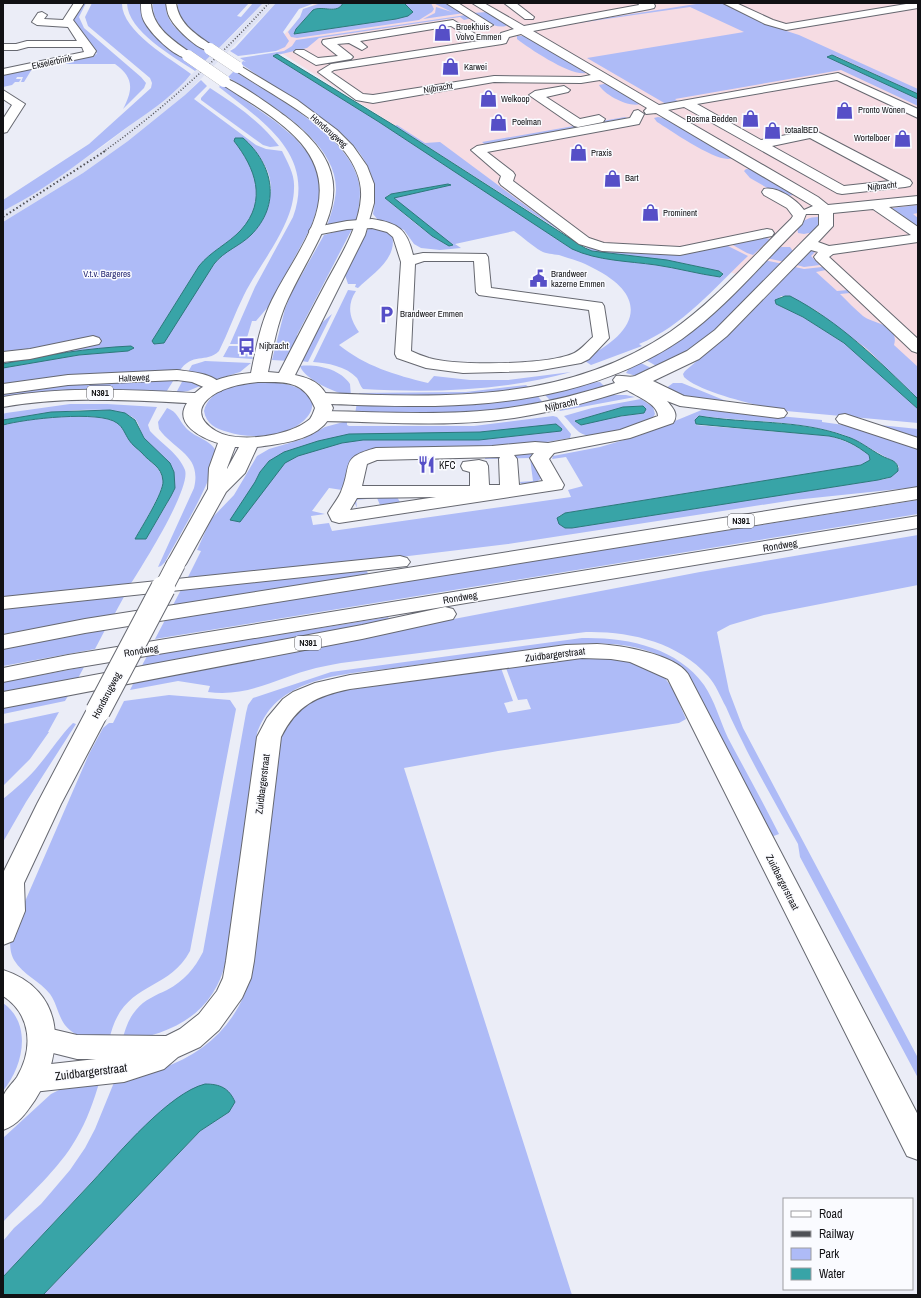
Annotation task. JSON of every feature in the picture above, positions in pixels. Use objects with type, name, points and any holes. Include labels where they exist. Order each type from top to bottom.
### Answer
[{"type":"main road","points":[[70,21],[80,3]]},
{"type":"main road","points":[[146,3],[147,16],[156,29],[188,56],[283,121],[305,140],[318,156],[325,170],[329,188],[323,217],[291,276],[275,310],[258,377]]},
{"type":"main road","name":"Hondsrugweg","points":[[171,3],[173,15],[181,27],[210,49],[327,128],[346,145],[358,159],[364,172],[368,188],[368,202],[362,224],[286,378]]},
{"type":"main road","points":[[451,3],[519,43]]},
{"type":"main road","points":[[509,3],[529,17]]},
{"type":"main road","name":"Nijbracht","points":[[590,85],[494,79],[373,99],[360,97],[324,72],[331,67],[502,41],[505,35],[522,30],[650,6],[643,3]]},
{"type":"main road","points":[[728,3],[769,22],[786,26],[918,5]]},
{"type":"main road","points":[[482,4],[522,30],[813,200],[825,211]]},
{"type":"main road","points":[[41,16],[37,22],[70,21]]},
{"type":"main road","points":[[347,57],[327,42],[478,19]]},
{"type":"main road","points":[[70,21],[85,44]]},
{"type":"main road","points":[[453,23],[477,38]]},
{"type":"main road","points":[[300,52],[316,62],[505,35]]},
{"type":"main road","points":[[350,39],[371,54]]},
{"type":"main road","name":"Ekselerbrink","points":[[3,47],[17,47],[27,44],[85,44],[90,51],[89,54],[82,56],[3,72]]},
{"type":"main road","points":[[560,68],[590,85]]},
{"type":"main road","name":"Nijbracht","points":[[606,79],[590,85],[535,95],[578,123],[638,114],[686,103],[838,76],[918,114]]},
{"type":"main road","points":[[3,94],[19,104],[3,129]]},
{"type":"main road","name":"Nijbracht","points":[[686,103],[842,190],[905,183],[812,134],[760,144]]},
{"type":"main road","points":[[625,106],[652,122]]},
{"type":"main road","points":[[3,108],[16,108]]},
{"type":"main road","points":[[638,114],[635,121],[477,150],[508,175],[506,182],[584,242],[602,247],[680,251],[774,235],[828,250],[918,238]]},
{"type":"main road","points":[[760,186],[794,207],[799,212]]},
{"type":"main road","name":"Nijbracht","points":[[323,398],[473,399],[538,391],[603,374],[651,352],[696,320],[774,235],[797,222],[800,216],[799,212],[825,211],[918,200]]},
{"type":"main road","points":[[877,205],[918,233]]},
{"type":"main road","name":"Nijbracht","points":[[322,416],[444,418],[492,415],[552,407],[599,395],[669,368],[693,355],[721,333],[810,244],[826,226],[828,220],[825,211]]},
{"type":"main road","points":[[316,231],[362,224],[380,225],[393,230],[400,235],[408,262],[403,354],[426,363],[463,368],[536,366],[575,359],[601,338],[596,306],[484,292],[481,257],[423,257],[408,262]]},
{"type":"main road","points":[[828,250],[820,257],[918,348]]},
{"type":"main road","points":[[3,357],[30,354],[93,341]]},
{"type":"main road","points":[[548,448],[540,458],[554,485],[339,517],[338,513],[351,492],[358,462],[365,457],[376,454],[492,452],[535,447],[548,448],[628,434],[666,419],[667,413],[659,402],[629,384],[603,374],[575,359]]},
{"type":"main road","name":"Halteweg","points":[[3,389],[68,380],[176,375],[196,377],[215,387]]},
{"type":"main road","points":[[243,378],[286,378],[302,383],[315,390],[323,398],[325,407],[322,416],[314,425],[292,436],[269,442],[250,443],[228,441],[212,436],[199,428],[193,419],[195,404],[215,387],[243,378]]},
{"type":"main road","points":[[629,384],[648,385],[680,401],[778,413]]},
{"type":"main road","name":"N391","points":[[3,402],[33,397],[85,393],[195,404]]},
{"type":"main road","name":"N391","points":[[3,410],[62,402],[99,401],[164,405],[195,404]]},
{"type":"main road","points":[[845,419],[918,444]]},
{"type":"main road","name":"Hondsrugweg","points":[[218,489],[218,468],[228,441]]},
{"type":"main road","name":"Hondsrugweg","points":[[3,934],[12,910],[7,886],[176,564],[218,489],[238,469],[250,443]]},
{"type":"main road","points":[[508,459],[515,491]]},
{"type":"main road","points":[[470,466],[479,466],[480,491]]},
{"type":"main road","points":[[351,492],[515,491]]},
{"type":"main road","name":"N391","points":[[3,642],[92,625],[918,493]]},
{"type":"main road","name":"Rondweg","points":[[3,675],[76,661],[918,522]]},
{"type":"main road","name":"N391","points":[[3,603],[334,568],[582,546]]},
{"type":"main road","name":"N391","points":[[3,700],[362,632],[477,607],[610,572]]},
{"type":"main road","name":"Zuidbargerstraat","points":[[33,1079],[124,1069],[154,1060],[168,1048],[190,1038],[209,1022],[228,998],[237,978],[266,750],[274,726],[288,705],[300,696],[331,685],[566,652],[600,649],[629,653],[655,661],[677,674],[918,1146]]},
{"type":"main road","points":[[3,981],[23,994],[38,1014],[43,1039],[41,1052],[33,1079],[19,1099],[3,1117]]},
{"type":"main road","name":"Zuidbargerstraat","points":[[43,1039],[77,1046],[168,1048]]},
{"type":"shaded area","points":[[263,3],[276,3],[185,95],[128,141],[83,173],[3,222],[3,211],[46,185],[106,144],[173,92],[236,32]]},
{"type":"shaded area","points":[[315,3],[918,3],[918,391],[780,289],[724,270],[673,260],[587,248],[272,47]]},
{"type":"green space","points":[[83,3],[86,3],[79,17],[84,28],[146,83],[144,88],[123,109],[129,95],[130,84],[125,74],[115,64],[56,64],[97,54],[73,21]]},
{"type":"green space","points":[[92,3],[122,3],[124,13],[138,34],[191,74],[151,111],[55,180],[21,202],[3,211],[3,200],[89,144],[151,88],[152,83],[150,78],[88,26],[85,17]]},
{"type":"green space","points":[[127,3],[141,3],[141,13],[145,23],[152,32],[170,49],[198,68],[195,71],[164,51],[143,33],[129,14]]},
{"type":"green space","points":[[153,3],[166,3],[166,12],[170,20],[181,34],[211,55],[204,62],[179,45],[163,30],[157,22]]},
{"type":"green space","points":[[178,3],[249,3],[237,16],[241,17],[253,3],[263,3],[218,49],[191,30],[181,18],[178,11]]},
{"type":"green space","points":[[276,3],[315,3],[299,9],[283,32],[289,41],[285,47],[276,51],[238,56],[230,51],[235,48]]},
{"type":"green space","points":[[321,3],[343,3],[340,7],[334,9],[321,8],[313,10],[296,29],[294,34],[396,19],[413,12],[404,3],[431,3],[434,9],[432,12],[419,20],[297,38],[291,37],[288,32],[300,17],[303,9]]},
{"type":"green space","points":[[433,3],[446,3],[464,13],[423,19],[435,13],[436,7],[452,12]]},
{"type":"green space","points":[[695,3],[721,3],[771,26],[799,35],[918,89],[918,94],[836,56],[827,57],[918,99],[918,106],[841,70],[675,99],[679,102],[666,104],[587,58],[744,32],[690,7],[536,29],[696,4]]},
{"type":"green space","points":[[487,12],[507,24],[506,26],[502,27],[493,25],[473,13]]},
{"type":"green space","points":[[466,15],[472,18],[464,20],[460,17],[319,38],[307,48],[273,56],[379,122],[572,249],[592,256],[613,260],[664,266],[719,277],[723,273],[682,263],[592,251],[395,126],[397,125],[425,143],[440,142],[533,211],[583,244],[675,254],[726,245],[748,256],[684,317],[670,327],[639,344],[642,346],[591,365],[582,359],[600,350],[614,339],[624,328],[630,316],[630,304],[625,292],[612,280],[593,268],[581,262],[543,252],[534,247],[514,231],[455,244],[461,248],[440,250],[421,248],[414,244],[404,230],[378,220],[373,214],[375,194],[372,176],[364,160],[354,146],[326,121],[241,64],[243,61],[246,62],[240,58],[284,51],[292,46],[296,40]],"holes":[[[448,184],[450,185],[393,198],[452,245],[446,244],[429,234],[386,199],[388,195],[391,194]]]},
{"type":"green space","points":[[517,36],[530,37],[586,73],[579,73],[570,70],[550,61],[517,39]]},
{"type":"green space","points":[[32,69],[24,82],[21,82],[23,77],[17,77],[16,79],[21,79],[19,82],[3,87],[3,75]]},
{"type":"green space","points":[[234,71],[306,117],[339,146],[351,162],[358,179],[360,195],[356,221],[327,226],[334,204],[336,190],[333,172],[325,154],[312,138],[279,110],[228,77]]},
{"type":"green space","name":"V.t.v. Bargeres","points":[[201,80],[207,86],[194,99],[256,145],[266,149],[282,151],[291,169],[294,183],[293,202],[282,230],[244,295],[219,351],[209,357],[189,362],[179,372],[3,387],[3,368],[79,355],[128,351],[133,347],[76,352],[3,364],[3,222],[83,173],[128,141],[185,95]],"holes":[[[235,138],[242,138],[260,157],[269,174],[271,187],[270,195],[263,218],[250,236],[223,255],[215,263],[188,302],[164,343],[155,344],[152,341],[199,266],[241,230],[249,219],[254,207],[256,184],[248,162],[234,141]]]},
{"type":"green space","points":[[222,84],[276,122],[295,138],[311,157],[317,170],[320,190],[318,205],[311,227],[268,307],[256,321],[252,321],[246,341],[241,341],[240,344],[230,344],[255,287],[293,217],[298,195],[297,175],[291,157],[281,141],[267,126],[219,87]]},
{"type":"green space","points":[[599,85],[612,85],[640,104],[630,104],[618,100],[606,93]]},
{"type":"green space","points":[[210,88],[256,121],[279,146],[270,147],[263,145],[201,100]]},
{"type":"green space","points":[[625,117],[629,119],[486,145],[482,142]]},
{"type":"green space","points":[[658,117],[668,119],[732,158],[726,159],[706,152],[695,146],[657,122],[654,118]]},
{"type":"green space","points":[[746,169],[751,169],[798,194],[783,197],[750,178],[744,171]]},
{"type":"green space","points":[[918,205],[918,213],[913,214],[918,218],[918,229],[892,208]]},
{"type":"green space","points":[[818,217],[823,220],[814,232],[804,234],[798,233],[797,227],[802,222],[809,218]]},
{"type":"green space","points":[[353,227],[297,335],[297,348],[290,361],[272,360],[285,309],[292,292],[324,235]]},
{"type":"green space","points":[[369,227],[388,232],[392,235],[393,244],[388,259],[358,288],[355,287],[356,284],[348,284],[345,275]]},
{"type":"green space","points":[[762,237],[770,239],[753,255],[731,244]]},
{"type":"green space","points":[[781,247],[790,247],[793,251],[785,262],[766,258]]},
{"type":"green space","points":[[814,248],[817,250],[811,256],[820,265],[804,267],[797,265]]},
{"type":"green space","points":[[764,260],[783,264],[704,341],[660,368],[644,359]]},
{"type":"green space","points":[[795,267],[804,269],[822,267],[826,270],[816,272],[837,291],[848,290],[850,293],[840,294],[857,311],[867,319],[884,326],[893,333],[895,338],[894,345],[918,367],[918,399],[867,349],[817,311],[788,296],[781,296],[775,303],[803,317],[844,343],[918,409],[918,423],[786,411],[748,403],[717,394],[692,383],[684,377],[683,374],[685,371],[737,327]]},
{"type":"green space","points":[[348,290],[356,291],[351,302],[350,312],[353,322],[359,332],[339,345],[359,359],[381,369],[428,383],[434,376],[470,380],[507,380],[571,372],[494,387],[415,391],[363,389],[353,374],[342,368],[330,364],[313,362]]},
{"type":"green space","points":[[332,314],[308,362],[301,361],[318,326]]},
{"type":"green space","points":[[229,346],[249,346],[253,359],[223,357]]},
{"type":"green space","points":[[205,361],[251,363],[240,372],[215,380],[203,374],[188,372],[192,365]]},
{"type":"green space","points":[[639,362],[655,370],[636,376],[626,373],[630,367]]},
{"type":"green space","points":[[300,366],[321,367],[334,371],[346,379],[350,384],[351,396],[345,395],[314,381],[303,371]]},
{"type":"green space","points":[[175,378],[165,394],[3,399],[3,393],[41,386]]},
{"type":"green space","points":[[184,378],[205,384],[188,391],[176,393]]},
{"type":"green space","points":[[252,382],[286,384],[302,390],[308,395],[312,402],[310,413],[301,423],[282,432],[271,435],[248,436],[237,434],[219,429],[209,423],[204,411],[206,404],[211,398],[230,387]]},
{"type":"green space","points":[[600,382],[605,387],[553,403],[543,393],[584,383]]},
{"type":"green space","points":[[673,383],[682,383],[736,405],[688,401],[665,389]]},
{"type":"green space","points":[[526,385],[531,389],[471,396],[358,396],[359,393],[466,392]]},
{"type":"green space","points":[[536,394],[545,405],[492,412],[355,414],[357,402]]},
{"type":"green space","points":[[611,395],[626,395],[635,397],[560,411],[558,408]]},
{"type":"green space","points":[[641,399],[653,407],[655,414],[652,419],[626,429],[605,435],[595,436],[586,435],[579,432],[564,416],[592,408]],"holes":[[[643,406],[644,413],[603,419],[582,425],[575,421],[623,407]]]},
{"type":"green space","points":[[70,404],[107,404],[157,407],[148,425],[150,431],[179,459],[185,470],[185,480],[181,493],[164,528],[130,585],[3,597],[3,425],[44,418],[79,416],[108,419],[117,423],[124,429],[145,456],[158,468],[163,481],[160,493],[136,538],[146,539],[168,502],[166,459],[144,438],[135,419],[125,413],[110,410],[71,410],[3,420],[3,414],[6,413]]},
{"type":"green space","points":[[167,408],[176,414],[186,428],[211,445],[217,453],[208,480],[195,508],[165,562],[158,567],[194,488],[195,477],[194,468],[186,454],[159,429],[158,422]]},
{"type":"green space","points":[[704,409],[822,420],[822,422],[851,426],[918,447],[918,487],[794,500],[508,544],[392,558],[187,579],[201,551],[197,550],[211,519],[234,495],[257,456],[269,449],[303,439],[325,427],[347,421],[347,425],[349,426],[474,426],[553,416],[557,417],[571,434],[570,438],[499,450],[374,450],[342,490],[329,488],[312,511],[325,514],[311,516],[313,525],[329,523],[332,531],[571,497],[568,490],[583,486],[566,457],[552,459],[553,456],[600,447],[641,435]],"holes":[[[700,416],[773,422],[827,430],[854,439],[893,461],[899,467],[891,477],[885,479],[572,528],[559,516],[565,513],[861,465],[870,460],[869,455],[859,448],[845,441],[829,436],[696,425]]]},
{"type":"green space","points":[[870,424],[918,429],[918,440]]},
{"type":"green space","points":[[535,450],[532,456],[542,478],[536,482],[522,484],[519,482],[533,481],[530,458],[485,459],[467,457]]},
{"type":"green space","points":[[357,497],[397,497],[400,502],[380,505],[377,498],[356,500],[357,508],[353,499]]},
{"type":"green space","points":[[918,500],[918,514],[155,639],[165,620]]},
{"type":"green space","points":[[918,535],[918,585],[764,615],[730,625],[717,632],[729,691],[743,728],[918,1058],[918,1078],[800,857],[798,844],[753,763],[716,687],[711,679],[696,664],[668,647],[636,637],[602,632],[586,632],[341,663],[316,668],[263,686],[237,692],[208,692],[210,686],[178,681],[130,690],[135,680],[700,572]]},
{"type":"green space","points":[[366,568],[368,574],[173,605],[183,586]]},
{"type":"green space","points":[[126,593],[114,615],[3,634],[3,606]]},
{"type":"green space","points":[[388,617],[391,622],[139,671],[147,656]]},
{"type":"green space","points":[[105,630],[95,649],[3,666],[3,648]]},
{"type":"green space","points":[[582,638],[599,638],[633,642],[665,653],[680,661],[693,672],[708,691],[728,738],[779,834],[771,837],[672,662],[649,651],[613,644],[576,644],[357,672],[319,680],[296,689],[277,702],[268,712],[257,733],[226,960],[220,978],[212,994],[189,1018],[174,1027],[140,1038],[122,1041],[129,1021],[139,1006],[150,998],[167,990],[184,978],[193,969],[203,952],[246,713],[248,705],[253,698],[331,672]]},
{"type":"green space","points":[[579,658],[621,658],[663,675],[674,691],[686,719],[679,723],[498,751],[404,768],[572,1295],[43,1295],[200,1131],[229,1112],[215,1084],[154,1118],[127,1144],[3,1277],[3,1241],[14,1228],[41,1204],[70,1170],[85,1148],[95,1129],[115,1080],[160,1069],[195,1052],[210,1042],[222,1030],[233,1016],[242,1000],[254,963],[279,744],[290,717],[314,698],[341,691],[501,668],[513,701],[504,703],[508,713],[531,709],[527,699],[518,700],[506,668]]},
{"type":"green space","points":[[84,667],[76,682],[3,696],[3,682]]},
{"type":"green space","points":[[71,691],[65,701],[3,714],[3,704]]},
{"type":"green space","points":[[169,695],[230,700],[236,709],[190,951],[180,965],[169,975],[145,989],[123,1007],[115,1021],[109,1041],[84,1037],[75,1034],[67,1027],[61,1018],[50,994],[22,970],[14,960],[10,946],[10,936],[89,754],[103,728],[109,723],[113,723],[124,701]]},
{"type":"green space","points":[[59,712],[49,732],[30,759],[3,786],[3,724]]},
{"type":"green space","points":[[73,723],[76,724],[26,802],[3,842],[3,799],[31,774]]},
{"type":"green space","points":[[3,1003],[12,1012],[18,1022],[22,1046],[16,1070],[3,1091]]},
{"type":"green space","points":[[100,1080],[87,1118],[69,1150],[42,1182],[3,1222],[3,1138],[51,1094],[63,1088]]},
{"type":"water","points":[[343,3],[404,3],[413,12],[408,16],[396,19],[294,34],[296,29],[313,10],[321,8],[334,9],[340,7]]},
{"type":"water","points":[[277,54],[395,126],[585,248],[592,251],[667,260],[719,271],[723,274],[720,277],[664,266],[613,260],[592,256],[572,249],[379,122],[273,56]]},
{"type":"water","points":[[832,55],[918,94],[918,99],[827,57]]},
{"type":"water","points":[[235,138],[243,138],[262,160],[270,185],[270,198],[267,211],[261,223],[251,235],[218,259],[214,264],[164,343],[154,344],[152,341],[199,266],[241,230],[249,219],[254,207],[256,184],[253,173],[248,162],[234,141]]},
{"type":"water","points":[[448,184],[451,185],[394,198],[453,245],[449,246],[432,236],[385,198],[391,194]]},
{"type":"water","points":[[785,296],[790,296],[808,306],[858,343],[918,399],[918,409],[844,343],[803,317],[776,304],[775,300]]},
{"type":"water","points":[[131,346],[134,348],[128,351],[79,355],[3,368],[3,364],[51,355],[99,348]]},
{"type":"water","points":[[643,406],[646,409],[644,413],[621,416],[581,425],[575,421],[623,407]]},
{"type":"water","points":[[110,410],[125,413],[135,420],[144,438],[170,463],[174,472],[175,488],[146,539],[135,539],[160,493],[163,481],[162,476],[158,468],[130,442],[117,423],[108,419],[79,416],[27,420],[3,425],[3,420],[51,412]]},
{"type":"water","points":[[699,416],[791,424],[827,431],[855,440],[895,462],[898,467],[898,471],[891,477],[878,480],[572,528],[565,528],[559,524],[557,518],[565,513],[861,465],[870,460],[869,455],[860,448],[835,437],[696,424],[695,420]]},
{"type":"water","points":[[556,424],[562,429],[561,431],[479,440],[363,440],[342,443],[298,456],[285,463],[240,522],[230,520],[260,472],[269,461],[284,452],[318,441],[349,434],[480,432]]},
{"type":"water","points":[[205,1084],[220,1086],[230,1093],[235,1102],[229,1112],[200,1131],[43,1295],[3,1295],[3,1277],[130,1140],[145,1125],[176,1099]]},
{"type":"railway","points":[[103,152],[148,118],[190,82],[230,44],[269,3]]},
{"type":"railway","points":[[3,217],[105,151]]},
{"type":"place","name":"Broekhuis Volvo Emmen","points":[[443,32]]},
{"type":"place","name":"Karwei","points":[[451,67]]},
{"type":"place","name":"Welkoop","points":[[488,99]]},
{"type":"place","name":"Pronto Wonen","points":[[845,110]]},
{"type":"place","name":"Bosma Bedden","points":[[750,119]]},
{"type":"place","name":"Poelman","points":[[499,122]]},
{"type":"place","name":"totaalBED","points":[[772,130]]},
{"type":"place","name":"Wortelboer","points":[[903,138]]},
{"type":"place","name":"Praxis","points":[[578,153]]},
{"type":"place","name":"Bart","points":[[612,178]]},
{"type":"place","name":"Prominent","points":[[650,213]]},
{"type":"place","name":"Brandweer kazerne Emmen","points":[[538,279]]},
{"type":"place","name":"Brandweer Emmen","points":[[387,314]]},
{"type":"place","name":"Nijbracht","points":[[246,346]]},
{"type":"place","name":"KFC","points":[[426,465]]}]
